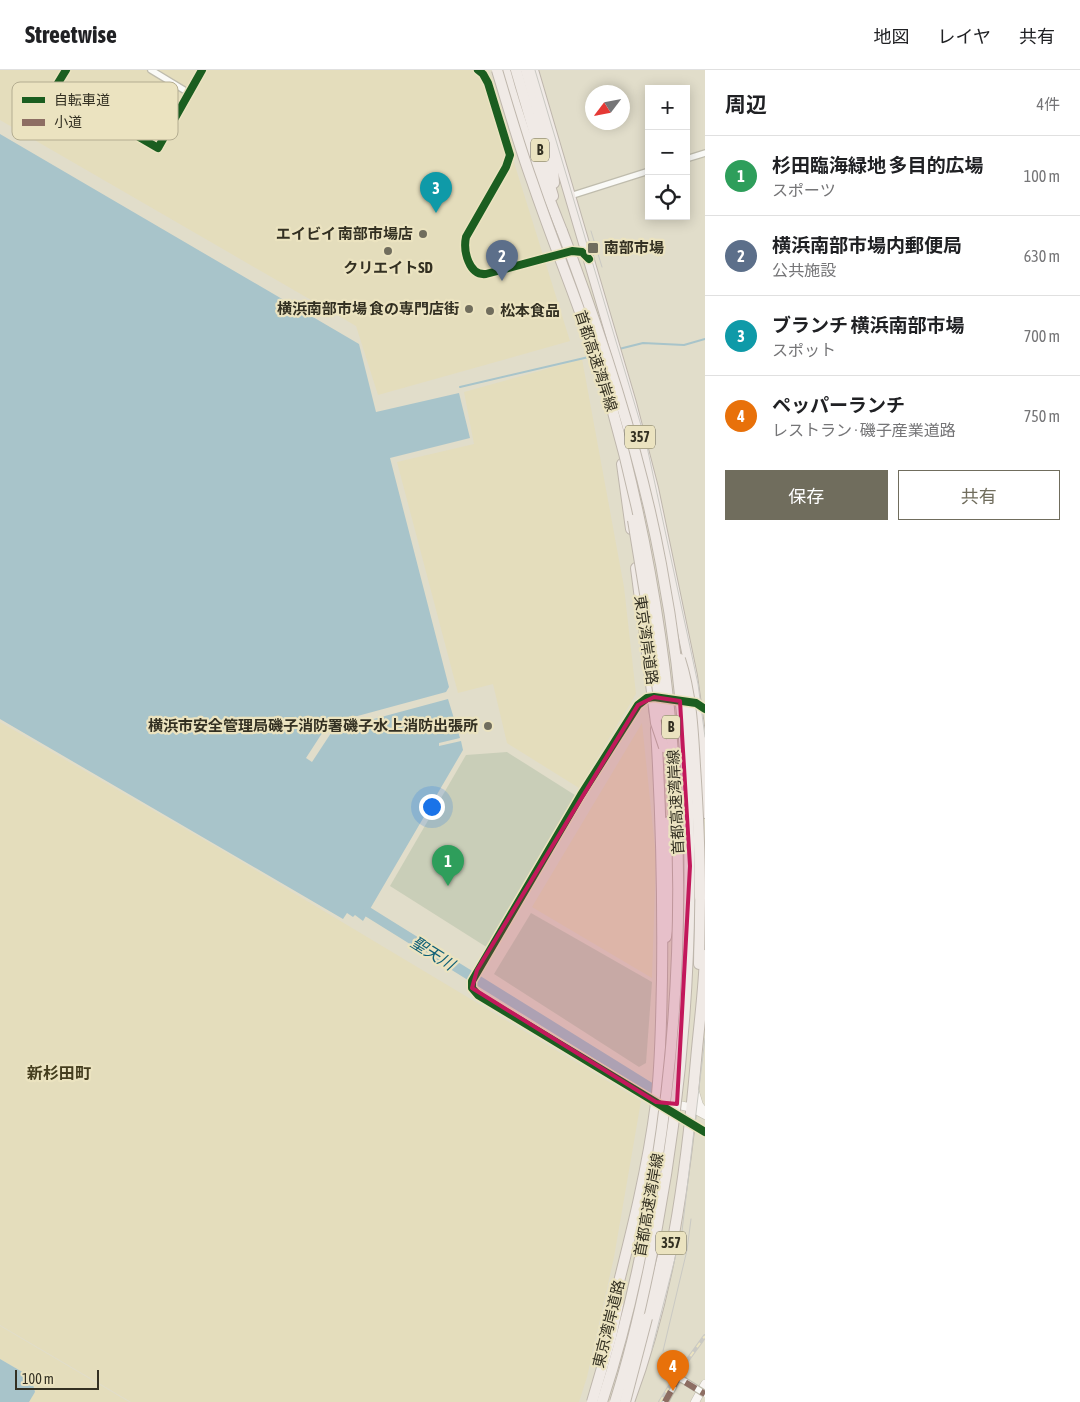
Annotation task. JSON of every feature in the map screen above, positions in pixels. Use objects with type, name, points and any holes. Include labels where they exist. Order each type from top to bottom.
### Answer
[{"type":"highway","name":"東京湾岸道路","points":[[498,70],[510,115],[592,352],[616,432],[627,495],[654,697],[661,828],[662,952],[661,1025],[656,1102],[639,1198],[590,1402]]},
{"type":"highway","name":"首都高速湾岸線","points":[[498,70],[532,182],[592,344],[621,444],[642,532],[667,686],[677,790],[678,923],[669,1081],[642,1248],[625,1321],[602,1402]]},
{"type":"highway","points":[[506,70],[515,108],[533,158],[556,212]]},
{"type":"highway","points":[[512,70],[541,163],[550,185]]},
{"type":"highway","name":"首都高速湾岸線","points":[[516,70],[562,231],[602,341],[636,458],[662,565],[673,637],[687,788],[690,866],[688,942],[682,1047],[672,1140],[658,1222],[637,1323],[615,1402]]},
{"type":"highway","points":[[521,70],[545,150],[550,185]]},
{"type":"highway","points":[[526,70],[553,167],[556,212]]},
{"type":"highway","name":"357","points":[[533,70],[631,403],[653,488],[692,676],[701,706],[705,813]]},
{"type":"highway","name":"357","points":[[621,444],[651,639],[664,747],[669,848],[669,919],[662,952]]},
{"type":"highway","name":"B","points":[[673,637],[686,679],[698,808],[701,1010]]},
{"type":"highway","name":"357","points":[[629,1402],[638,1377],[661,1294],[676,1218],[692,1108],[705,955]]},
{"type":"highway","points":[[590,1402],[611,1337],[626,1275],[639,1198]]},
{"type":"highway","points":[[625,1402],[662,1256],[676,1218]]},
{"type":"street","points":[[59,82],[66,70]]},
{"type":"street","points":[[151,70],[172,82]]},
{"type":"street","points":[[178,112],[202,70]]},
{"type":"street","points":[[478,70],[484,74],[488,83],[510,155],[506,167],[466,237],[466,249],[471,267],[478,274],[486,274],[572,251],[582,252],[589,259]]},
{"type":"street","points":[[178,86],[189,92]]},
{"type":"street","points":[[144,140],[158,148],[162,140]]},
{"type":"street","points":[[690,158],[705,153]]},
{"type":"street","points":[[570,196],[645,172]]},
{"type":"street","points":[[572,251],[578,240],[578,224]]},
{"type":"street","points":[[701,706],[654,697],[642,701],[635,708],[477,970],[472,981],[472,988],[478,995],[705,1132]]},
{"type":"street","points":[[694,1080],[696,1098],[705,1114]]},
{"type":"street","points":[[656,1102],[674,1103],[705,1114]]},
{"type":"street","points":[[599,1363],[638,1377]]},
{"type":"street","points":[[665,1402],[678,1378],[705,1394]]},
{"type":"street","points":[[695,1402],[705,1384]]},
{"type":"highlighted area","points":[[654,697],[680,701],[690,866],[677,1104],[656,1102],[472,988],[477,970],[638,705]]},
{"type":"shaded area","points":[[0,70],[485,70],[570,341],[378,395],[356,326],[35,140],[178,140],[178,82],[12,82],[12,127],[0,120]]},
{"type":"shaded area","points":[[582,359],[624,587],[636,694],[579,788],[507,743],[493,684],[458,693],[397,462],[474,444],[464,392]]},
{"type":"shaded area","points":[[0,722],[225,852],[641,1101],[614,1257],[587,1377],[579,1402],[131,1402],[0,1325]]},
{"type":"shaded area","points":[[642,723],[656,857],[652,978],[532,907]]},
{"type":"shaded area","points":[[0,1326],[129,1402],[29,1402],[35,1392],[31,1377],[0,1359]]},
{"type":"green space","points":[[507,752],[578,797],[488,948],[390,886],[466,755]]},
{"type":"green space","points":[[531,913],[652,982],[646,1063],[639,1067],[494,974]]},
{"type":"water","points":[[0,134],[359,344],[376,412],[459,393],[470,438],[390,458],[449,687],[446,692],[328,724],[306,758],[312,762],[333,730],[448,699],[460,738],[439,743],[439,746],[461,741],[463,750],[363,921],[355,915],[353,917],[347,913],[343,919],[0,719]]},
{"type":"water","points":[[0,1359],[31,1377],[35,1392],[29,1402],[0,1402]]},
{"type":"waterway","points":[[619,349],[643,343],[684,345],[705,339]]},
{"type":"waterway","points":[[460,387],[593,356]]},
{"type":"waterway","name":"聖天川","points":[[368,912],[651,1088]]},
{"type":"tram line","points":[[535,70],[646,442],[698,684],[705,737]]},
{"type":"tram line","points":[[591,231],[602,267]]},
{"type":"tram line","points":[[652,1349],[682,1231],[705,1038]]},
{"type":"tram line","points":[[663,1351],[687,1250],[691,1219]]},
{"type":"railway","points":[[660,1402],[705,1336]]},
{"type":"marked path","points":[[665,1402],[678,1378],[705,1394]]},
{"type":"cycle path","points":[[59,82],[66,70]]},
{"type":"cycle path","points":[[178,113],[202,70]]},
{"type":"cycle path","points":[[478,70],[483,74],[488,83],[510,155],[506,167],[466,237],[465,249],[468,262],[475,271],[480,274],[486,274],[572,251],[582,252],[589,259]]},
{"type":"cycle path","points":[[144,140],[158,148],[163,140]]},
{"type":"cycle path","points":[[705,709],[696,703],[654,697],[647,698],[638,705],[581,795],[472,981],[472,988],[478,995],[705,1132]]},
{"type":"place","name":"ブランチ 横浜南部市場","points":[[436,213]]},
{"type":"place","name":"エイビイ 南部市場店","points":[[423,234]]},
{"type":"place","name":"南部市場","points":[[593,248]]},
{"type":"place","name":"クリエイトSD","points":[[388,251]]},
{"type":"place","name":"横浜南部市場内郵便局","points":[[502,281]]},
{"type":"place","name":"横浜南部市場 食の専門店街","points":[[469,309]]},
{"type":"place","name":"松本食品","points":[[490,311]]},
{"type":"place","name":"横浜市安全管理局磯子消防署磯子水上消防出張所","points":[[488,726]]},
{"type":"place","name":"杉田臨海緑地 多目的広場","points":[[448,886]]},
{"type":"place","name":"ペッパーランチ","points":[[673,1391]]},
{"type":"district","name":"新杉田町","points":[[59,1073]]}]
